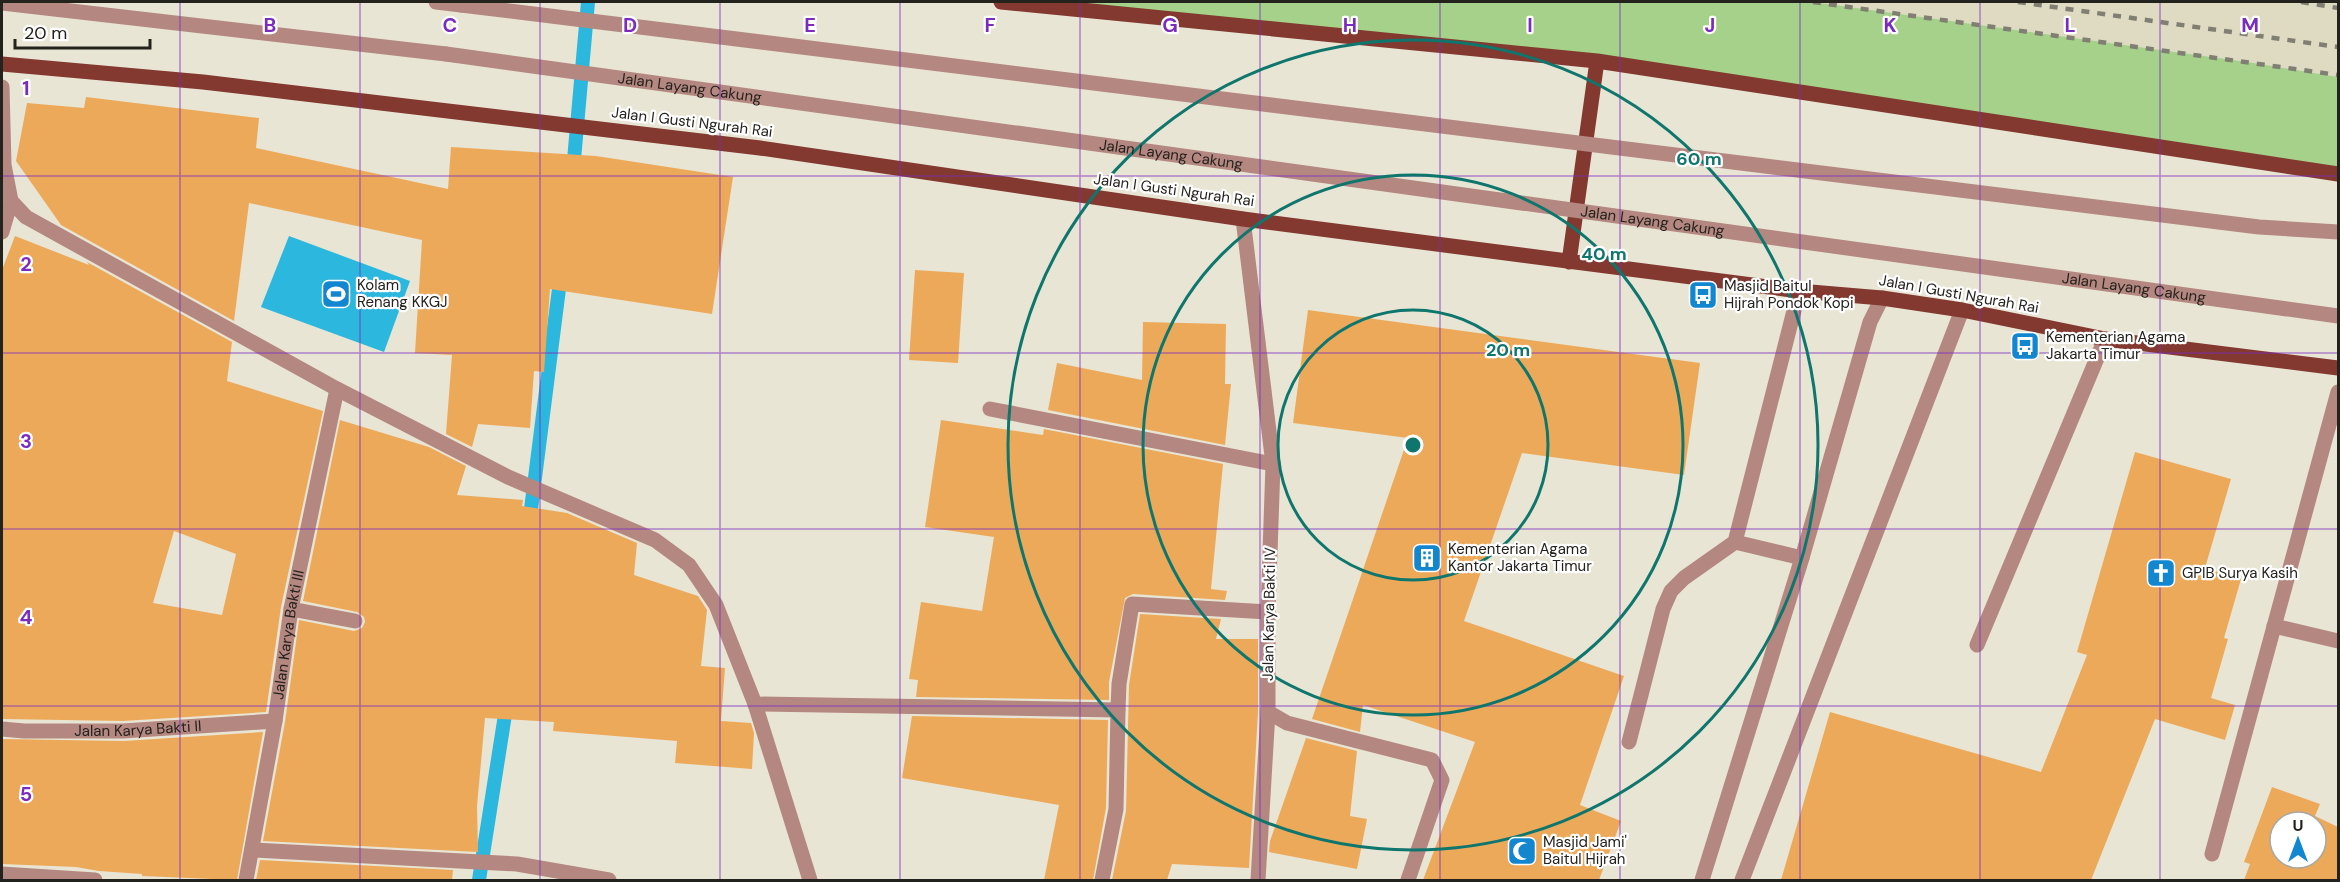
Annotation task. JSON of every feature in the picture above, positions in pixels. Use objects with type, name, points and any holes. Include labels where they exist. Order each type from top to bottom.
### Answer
[{"type":"main road","points":[[1001,2],[1597,61],[2338,174]]},
{"type":"main road","points":[[1569,262],[1597,61]]},
{"type":"main road","name":"Jalan I Gusti Ngurah Rai","points":[[2,64],[203,82],[760,148],[1243,219],[1799,291],[1882,298],[1962,310],[2105,339],[2338,368]]},
{"type":"street","points":[[436,2],[2259,227],[2338,232]]},
{"type":"street","name":"Jalan Layang Cakung","points":[[2,3],[446,54],[2338,316]]},
{"type":"street","points":[[2,87],[4,165],[11,201],[2,232]]},
{"type":"street","points":[[11,201],[26,217],[337,389],[508,477],[655,540],[689,564],[716,605],[754,704],[810,880]]},
{"type":"street","name":"Jalan Karya Bakti IV","points":[[1243,219],[1273,464],[1268,612],[1268,712],[1258,880]]},
{"type":"street","points":[[1629,742],[1663,609],[1671,591],[1684,578],[1735,542],[1799,291]]},
{"type":"street","points":[[1702,880],[1802,558],[1870,322],[1882,298]]},
{"type":"street","points":[[1742,880],[1962,310]]},
{"type":"street","points":[[1977,645],[2105,339]]},
{"type":"street","name":"Jalan Karya Bakti III","points":[[246,880],[275,722],[291,609],[337,389]]},
{"type":"street","points":[[2212,854],[2338,392]]},
{"type":"street","points":[[990,409],[1273,464]]},
{"type":"street","points":[[1735,542],[1802,558]]},
{"type":"street","points":[[1102,880],[1116,809],[1119,684],[1132,604],[1268,612]]},
{"type":"street","points":[[291,609],[355,621]]},
{"type":"street","points":[[2274,626],[2338,641]]},
{"type":"street","points":[[754,704],[1118,710]]},
{"type":"street","points":[[1268,712],[1287,723],[1432,760],[1442,780],[1408,880]]},
{"type":"street","name":"Jalan Karya Bakti II","points":[[2,729],[123,731],[275,722]]},
{"type":"street","points":[[252,850],[518,864],[609,880]]},
{"type":"street","points":[[2,874],[95,880]]},
{"type":"shaded area","points":[[1813,2],[2338,2],[2338,77],[2248,62]]},
{"type":"green space","points":[[1001,2],[1813,2],[2248,62],[2338,77],[2338,174],[1597,61]]},
{"type":"water","name":"Kolam Renang KKGJ","points":[[289,236],[410,281],[384,352],[261,307]]},
{"type":"building","points":[[86,97],[259,118],[256,148],[448,189],[451,147],[596,156],[733,177],[712,314],[550,289],[544,372],[534,371],[530,428],[478,424],[472,447],[446,434],[452,355],[415,353],[422,240],[249,203],[234,321],[61,225],[16,161],[27,103],[84,108]]},
{"type":"building","points":[[15,236],[89,265],[87,262],[232,342],[227,381],[323,411],[281,607],[266,712],[123,721],[2,719],[2,270]],"holes":[[[174,531],[236,554],[222,615],[153,603]]]},
{"type":"building","points":[[915,270],[964,273],[958,363],[909,360]]},
{"type":"building","points":[[1308,310],[1700,363],[1684,475],[1522,453],[1464,621],[1624,676],[1580,805],[1621,821],[1599,880],[1423,880],[1475,742],[1363,705],[1360,732],[1312,719],[1408,438],[1293,423]]},
{"type":"building","points":[[1143,322],[1226,324],[1225,384],[1231,384],[1225,445],[1048,410],[1057,363],[1142,380]]},
{"type":"building","points":[[340,420],[429,447],[466,466],[457,495],[523,500],[522,506],[567,513],[637,543],[634,575],[698,596],[707,610],[701,666],[725,668],[721,721],[751,723],[754,733],[752,769],[675,763],[677,741],[553,731],[554,722],[485,718],[477,806],[478,852],[263,841],[285,722],[299,620],[354,631],[362,628],[365,622],[364,617],[357,612],[303,601]]},
{"type":"building","points":[[941,420],[1043,435],[1044,429],[1223,464],[1211,589],[1227,591],[1225,600],[1133,594],[1125,598],[1109,682],[1109,700],[916,697],[918,680],[909,679],[921,602],[982,611],[994,537],[925,527]]},
{"type":"building","points":[[2135,452],[2231,479],[2205,568],[2241,579],[2224,638],[2228,639],[2211,698],[2235,705],[2225,740],[2155,719],[2091,880],[1781,880],[1830,712],[2041,772],[2087,655],[2077,652]]},
{"type":"building","points":[[1140,614],[1221,619],[1216,639],[1258,639],[1258,712],[1249,868],[1172,864],[1167,880],[1112,880],[1126,811],[1129,685]]},
{"type":"building","points":[[912,716],[1108,720],[1106,808],[1093,880],[1044,880],[1059,805],[902,778]]},
{"type":"building","points":[[263,732],[237,880],[142,876],[142,874],[76,867],[2,864],[2,739],[124,741]]},
{"type":"building","points":[[1306,738],[1357,751],[1350,816],[1367,819],[1357,869],[1269,852],[1270,841]]},
{"type":"building","points":[[2272,787],[2320,804],[2318,810],[2268,810],[2268,870],[2328,870],[2328,822],[2338,827],[2338,880],[2244,880],[2250,864],[2244,862]]},
{"type":"building","points":[[260,860],[453,870],[452,880],[256,880]]},
{"type":"waterway","points":[[573,171],[588,2]]},
{"type":"waterway","points":[[529,525],[561,273]]},
{"type":"waterway","points":[[479,880],[507,702]]},
{"type":"railway","points":[[1813,2],[2338,75]]},
{"type":"railway","points":[[2018,2],[2338,47]]},
{"type":"railway","points":[[2301,2],[2338,8]]},
{"type":"place","name":"Kolam Renang KKGJ","points":[[336,294]]},
{"type":"place","name":"Masjid Baitul Hijrah Pondok Kopi","points":[[1703,295]]},
{"type":"place","name":"Kementerian Agama Jakarta Timur","points":[[2025,346]]},
{"type":"place","name":"Kementerian Agama Kantor Jakarta Timur","points":[[1427,558]]},
{"type":"place","name":"GPIB Surya Kasih","points":[[2161,573]]},
{"type":"place","name":"Masjid Jami' Baitul Hijrah","points":[[1522,851]]}]
